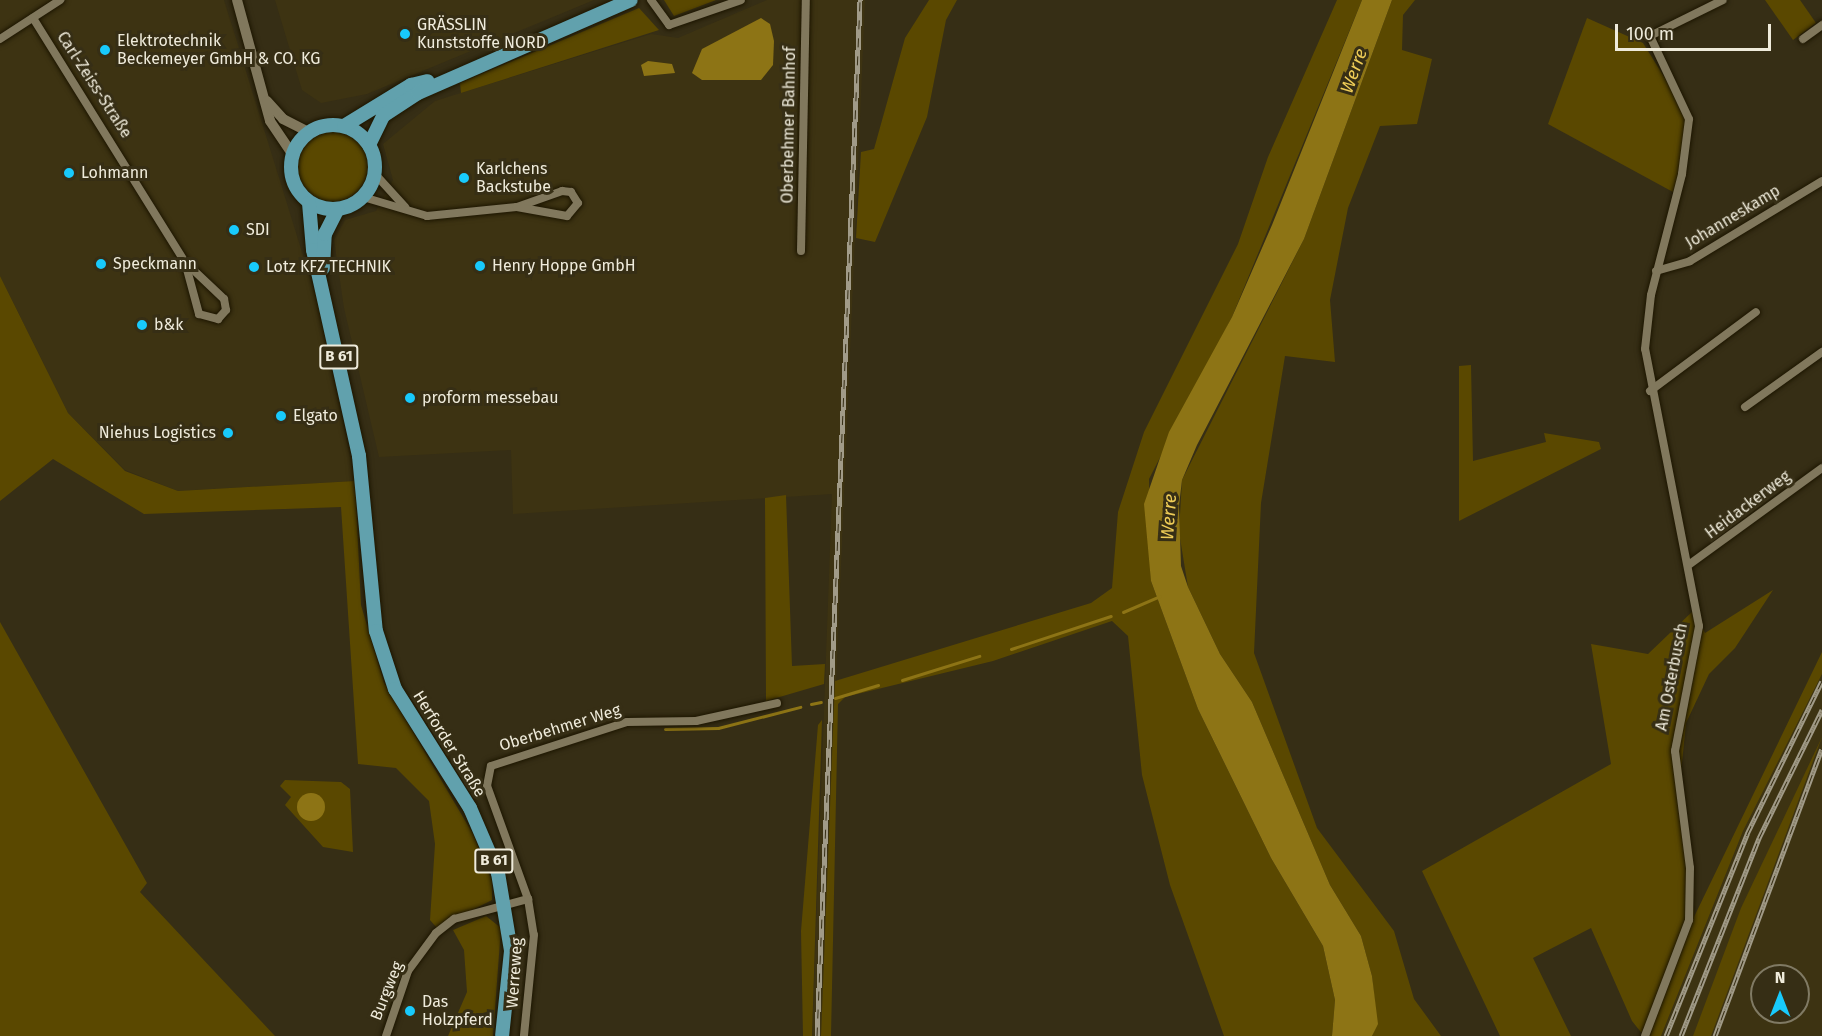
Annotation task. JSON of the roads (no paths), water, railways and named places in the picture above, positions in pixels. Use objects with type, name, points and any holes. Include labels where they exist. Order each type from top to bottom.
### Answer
[{"type":"main road","points":[[451,75],[411,85],[344,126],[309,132],[292,154],[293,181],[309,202],[339,209],[363,197],[375,174],[369,146],[383,116],[451,75],[631,0]]},
{"type":"main road","points":[[344,126],[369,146]]},
{"type":"main road","name":"Herforder Straße","points":[[309,202],[324,290],[357,445],[371,604],[382,650],[410,717],[487,842],[506,905],[511,976],[502,1036]]},
{"type":"main road","name":"Herforder Straße","points":[[324,290],[325,234],[339,209]]},
{"type":"street","points":[[0,39],[60,0]]},
{"type":"street","points":[[237,0],[270,122],[292,154]]},
{"type":"street","points":[[651,0],[669,25],[741,0]]},
{"type":"street","name":"Oberbehmer Bahnhof","points":[[801,251],[806,0]]},
{"type":"street","name":"Am Osterbusch","points":[[1645,1036],[1689,920],[1690,868],[1675,751],[1699,626],[1690,564],[1650,391],[1645,348],[1656,271],[1682,174],[1689,119],[1650,36],[1723,0]]},
{"type":"street","name":"Carl-Zeiss-Straße","points":[[33,18],[185,262],[224,299],[226,310],[218,320],[199,314],[185,262]]},
{"type":"street","points":[[1803,39],[1822,25]]},
{"type":"street","points":[[264,98],[283,119],[309,132]]},
{"type":"street","points":[[375,174],[407,210]]},
{"type":"street","name":"Johanneskamp","points":[[1656,271],[1689,261],[1822,181]]},
{"type":"street","points":[[363,197],[427,216],[517,207],[562,190],[571,192],[578,203],[567,216],[517,207]]},
{"type":"street","points":[[1650,391],[1756,312]]},
{"type":"street","points":[[1745,407],[1822,352]]},
{"type":"street","name":"Heidackerweg","points":[[1690,564],[1822,468]]},
{"type":"street","name":"Oberbehmer Weg","points":[[528,899],[488,786],[491,766],[627,722],[696,721],[777,703]]},
{"type":"street","points":[[506,905],[528,899]]},
{"type":"street","name":"Werreweg","points":[[524,1036],[534,935],[528,899]]},
{"type":"street","name":"Burgweg","points":[[386,1036],[408,970],[436,933],[454,919],[506,905]]},
{"type":"water","name":"Werre","points":[[1362,0],[1392,0],[1304,239],[1197,445],[1182,480],[1179,506],[1181,566],[1188,587],[1220,654],[1252,702],[1330,885],[1361,936],[1372,976],[1378,1024],[1372,1036],[1332,1036],[1335,1000],[1323,946],[1271,858],[1198,709],[1151,581],[1144,504],[1169,432],[1232,317],[1272,225]]},
{"type":"water","points":[[761,18],[770,24],[774,41],[773,65],[761,80],[702,80],[692,73],[702,49]]},
{"type":"water","points":[[648,61],[672,64],[675,73],[644,76],[641,65]]},
{"type":"water","points":[[311,793],[321,797],[325,807],[321,817],[311,821],[301,817],[297,807],[301,797]]},
{"type":"waterway","points":[[1123,612],[1160,596]]},
{"type":"waterway","points":[[1011,649],[1111,616]]},
{"type":"waterway","points":[[902,680],[979,656]]},
{"type":"waterway","points":[[835,698],[878,685]]},
{"type":"waterway","points":[[811,704],[821,702]]},
{"type":"waterway","points":[[665,729],[718,728],[800,707]]},
{"type":"railway","points":[[817,1036],[860,0]]},
{"type":"railway","points":[[1666,1036],[1747,834],[1822,681]]},
{"type":"railway","points":[[1681,1036],[1759,838],[1822,710]]},
{"type":"railway","points":[[1715,1036],[1822,749]]},
{"type":"place","name":"GRÄSSLIN Kunststoffe NORD","points":[[405,34]]},
{"type":"place","name":"Elektrotechnik Beckemeyer GmbH & CO. KG","points":[[105,50]]},
{"type":"place","name":"Lohmann","points":[[69,173]]},
{"type":"place","name":"Karlchens Backstube","points":[[464,178]]},
{"type":"place","name":"SDI","points":[[234,230]]},
{"type":"place","name":"Speckmann","points":[[101,264]]},
{"type":"place","name":"Henry Hoppe GmbH","points":[[480,266]]},
{"type":"place","name":"Lotz KFZ TECHNIK","points":[[254,267]]},
{"type":"place","name":"b&k","points":[[142,325]]},
{"type":"place","name":"proform messebau","points":[[410,398]]},
{"type":"place","name":"Elgato","points":[[281,416]]},
{"type":"place","name":"Niehus Logistics","points":[[228,433]]},
{"type":"place","name":"Das Holzpferd","points":[[410,1011]]}]
